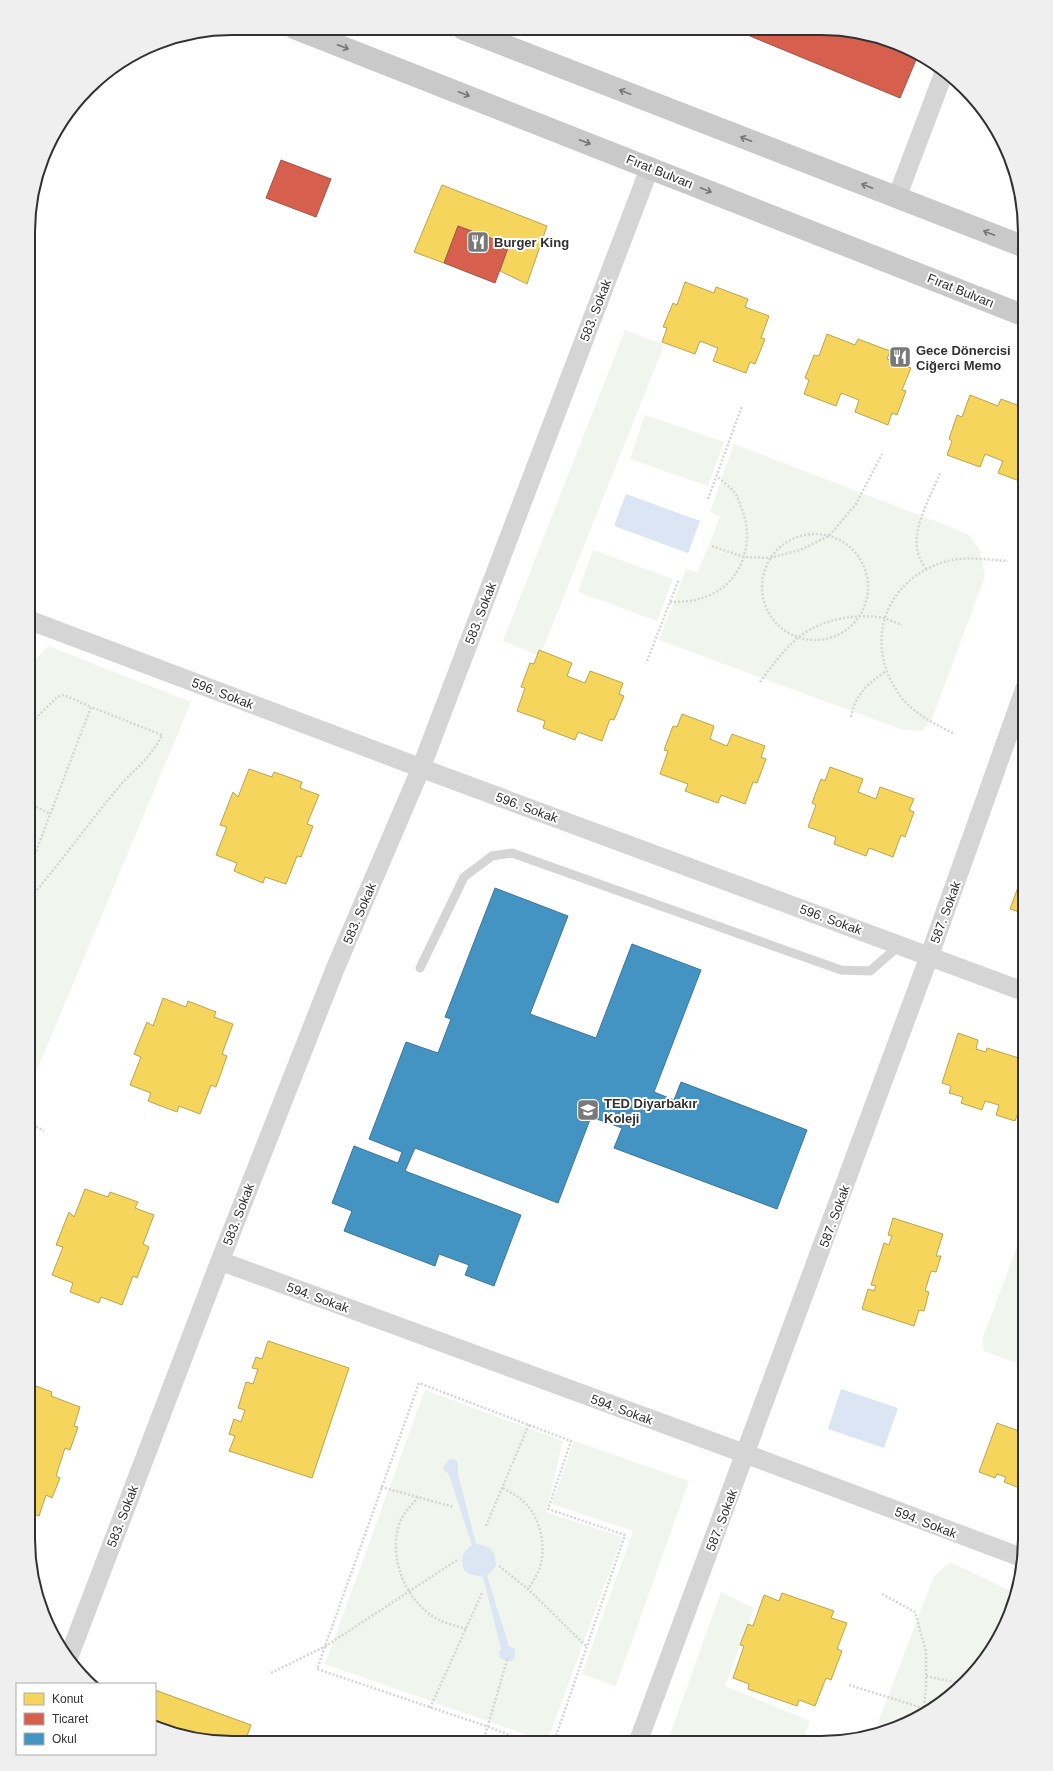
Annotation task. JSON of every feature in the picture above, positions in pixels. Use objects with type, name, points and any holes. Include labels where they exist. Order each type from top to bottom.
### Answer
[{"type":"main road","name":"Fırat Bulvarı","points":[[312,35],[1018,313]]},
{"type":"main road","points":[[478,35],[1018,244]]},
{"type":"street","points":[[897,197],[942,77]]},
{"type":"street","name":"583. Sokak","points":[[71,1652],[220,1261],[335,969],[421,768],[650,167]]},
{"type":"street","name":"596. Sokak","points":[[35,622],[421,768],[1018,989]]},
{"type":"street","name":"587. Sokak","points":[[640,1736],[930,957],[1018,708]]},
{"type":"street","name":"594. Sokak","points":[[220,1261],[746,1454],[1017,1556]]},
{"type":"lane","points":[[420,968],[464,878],[492,856],[512,853],[841,970],[870,971],[900,945]]},
{"type":"path","points":[[708,499],[742,406]]},
{"type":"path","points":[[712,546],[744,557],[770,558],[800,550],[829,536],[856,504],[882,454]]},
{"type":"path","points":[[926,569],[918,553],[916,538],[919,525],[940,473]]},
{"type":"path","points":[[670,602],[694,601],[713,594],[740,568],[746,552],[747,531],[744,513],[735,494],[717,476]]},
{"type":"path","points":[[819,534],[829,536],[850,547],[860,560],[867,576],[867,593],[862,610],[853,624],[839,634],[822,639],[804,639],[788,632],[774,621],[765,606],[761,588],[764,571],[770,558],[785,543],[801,536],[819,534]]},
{"type":"path","points":[[953,733],[934,724],[910,707],[897,692],[886,670],[881,650],[881,631],[886,612],[898,592],[926,569],[948,561],[1008,561]]},
{"type":"path","points":[[647,661],[679,579]]},
{"type":"path","points":[[760,682],[778,657],[799,637],[817,627],[858,616],[885,618],[902,625]]},
{"type":"path","points":[[851,717],[854,703],[860,693],[870,682],[886,670]]},
{"type":"path","points":[[35,719],[56,697],[64,695],[91,708],[162,735],[156,747],[118,788],[48,878],[35,892]]},
{"type":"path","points":[[35,854],[91,708]]},
{"type":"path","points":[[35,806],[50,814]]},
{"type":"path","points":[[35,1126],[44,1131]]},
{"type":"path","points":[[512,1736],[317,1669],[419,1383],[571,1441],[548,1509],[625,1535],[556,1736]]},
{"type":"path","points":[[486,1526],[529,1424]]},
{"type":"path","points":[[381,1486],[454,1507]]},
{"type":"path","points":[[503,1488],[526,1504],[536,1520],[541,1536],[543,1552],[539,1569],[528,1589]]},
{"type":"path","points":[[418,1497],[407,1510],[400,1522],[397,1541],[398,1562],[409,1592],[427,1611],[439,1620],[466,1629]]},
{"type":"path","points":[[271,1673],[326,1646],[457,1560]]},
{"type":"path","points":[[498,1566],[528,1589],[587,1647]]},
{"type":"path","points":[[430,1708],[482,1593]]},
{"type":"path","points":[[882,1594],[915,1612],[926,1652],[924,1707]]},
{"type":"path","points":[[485,1736],[508,1657]]},
{"type":"path","points":[[926,1676],[955,1683]]},
{"type":"path","points":[[849,1685],[922,1708]]},
{"type":"shaded area","points":[[625,330],[664,345],[540,656],[503,641]]},
{"type":"shaded area","points":[[645,415],[724,442],[708,486],[630,459]]},
{"type":"shaded area","points":[[734,444],[958,530],[969,535],[980,550],[985,576],[932,719],[922,731],[903,730],[659,640],[686,569],[698,572],[720,517],[710,512]]},
{"type":"shaded area","points":[[626,494],[700,521],[688,553],[614,526]]},
{"type":"shaded area","points":[[593,550],[673,579],[657,621],[578,592]]},
{"type":"shaded area","points":[[48,646],[191,702],[35,1075],[35,660]]},
{"type":"shaded area","points":[[1018,1245],[1018,1363],[984,1351],[982,1340]]},
{"type":"shaded area","points":[[841,1389],[898,1408],[884,1448],[828,1429]]},
{"type":"shaded area","points":[[425,1390],[563,1441],[546,1512],[622,1537],[549,1736],[530,1736],[325,1664]]},
{"type":"shaded area","points":[[574,1441],[689,1481],[616,1686],[582,1674],[633,1531],[552,1504]]},
{"type":"shaded area","points":[[450,1459],[456,1460],[458,1463],[458,1474],[476,1544],[489,1548],[494,1553],[496,1566],[487,1576],[509,1646],[515,1649],[515,1656],[512,1661],[506,1661],[500,1658],[499,1652],[501,1649],[483,1577],[469,1574],[464,1570],[463,1556],[466,1550],[472,1545],[449,1475],[443,1467]]},
{"type":"shaded area","points":[[950,1562],[1011,1591],[1008,1603],[992,1638],[985,1649],[969,1669],[951,1687],[920,1710],[885,1726],[876,1728],[934,1576]]},
{"type":"shaded area","points":[[721,1592],[754,1608],[725,1686],[810,1721],[805,1736],[670,1736]]},
{"type":"building: Konut","points":[[442,185],[547,226],[527,284],[500,271],[509,245],[458,226],[444,263],[414,252]]},
{"type":"building: Konut","points":[[685,282],[714,293],[716,287],[748,299],[745,307],[769,316],[761,338],[765,339],[755,364],[750,362],[746,373],[713,361],[718,348],[700,341],[695,354],[662,342],[667,328],[663,327],[673,303],[677,305]]},
{"type":"building: Konut","points":[[827,334],[855,345],[858,339],[890,351],[887,359],[911,368],[902,390],[906,391],[897,415],[892,413],[888,425],[855,412],[859,400],[841,393],[836,406],[804,394],[809,380],[805,378],[814,355],[819,356]]},
{"type":"building: Konut","points":[[970,395],[998,406],[1001,399],[1018,405],[1018,480],[998,473],[1003,461],[985,454],[980,467],[947,455],[952,441],[949,439],[957,415],[962,417]]},
{"type":"building: Konut","points":[[539,650],[572,663],[567,676],[585,683],[590,671],[623,683],[619,694],[624,696],[614,720],[610,719],[602,741],[578,732],[575,740],[543,728],[545,721],[517,711],[525,688],[521,687],[530,663],[534,664]]},
{"type":"building: Konut","points":[[682,714],[714,726],[710,739],[727,746],[732,734],[765,746],[761,757],[766,759],[757,783],[753,782],[745,804],[721,795],[718,803],[685,791],[688,784],[660,774],[668,751],[664,750],[673,726],[677,727]]},
{"type":"building: Konut","points":[[830,767],[863,779],[858,792],[876,799],[880,787],[914,799],[909,810],[914,812],[905,837],[901,835],[893,857],[869,848],[866,856],[834,844],[836,837],[808,827],[816,805],[812,803],[821,779],[825,781]]},
{"type":"building: Konut","points":[[249,769],[272,777],[274,772],[302,782],[300,788],[319,795],[307,824],[313,826],[301,857],[297,856],[286,884],[265,877],[263,883],[234,871],[237,863],[216,855],[227,827],[220,825],[233,792],[238,797]]},
{"type":"building: Konut","points":[[1018,887],[1018,912],[1010,909]]},
{"type":"building: Konut","points":[[163,998],[186,1007],[188,1001],[216,1012],[214,1017],[233,1024],[222,1054],[227,1056],[216,1087],[211,1085],[200,1114],[179,1106],[177,1112],[148,1101],[151,1093],[130,1085],[141,1057],[134,1054],[147,1022],[153,1026]]},
{"type":"building: Konut","points":[[958,1033],[978,1040],[976,1049],[986,1052],[987,1048],[1018,1058],[1018,1115],[1015,1121],[996,1115],[999,1105],[985,1101],[982,1110],[961,1103],[963,1097],[949,1093],[951,1086],[942,1083]]},
{"type":"building: Konut","points":[[85,1189],[108,1197],[110,1192],[138,1202],[135,1208],[154,1215],[143,1244],[149,1247],[137,1278],[133,1276],[122,1305],[101,1297],[99,1303],[70,1292],[73,1283],[52,1275],[63,1247],[56,1245],[69,1212],[74,1217]]},
{"type":"building: Konut","points":[[893,1218],[943,1234],[936,1256],[941,1256],[936,1272],[931,1271],[925,1291],[929,1292],[924,1311],[919,1310],[914,1326],[862,1309],[868,1289],[874,1291],[876,1286],[871,1285],[884,1243],[889,1245],[892,1236],[888,1235]]},
{"type":"building: Konut","points":[[268,1341],[349,1368],[312,1478],[229,1451],[235,1436],[229,1434],[234,1419],[241,1422],[245,1410],[238,1408],[246,1382],[253,1384],[258,1369],[252,1368],[256,1357],[262,1359]]},
{"type":"building: Konut","points":[[35,1386],[52,1392],[51,1396],[80,1407],[74,1426],[78,1427],[70,1450],[65,1448],[56,1476],[60,1478],[52,1498],[46,1495],[39,1516],[35,1515]]},
{"type":"building: Konut","points":[[997,1423],[1018,1431],[1018,1487],[1004,1482],[1006,1477],[997,1474],[995,1478],[979,1472]]},
{"type":"building: Konut","points":[[782,1593],[834,1611],[831,1618],[847,1623],[837,1649],[842,1651],[831,1680],[826,1678],[815,1706],[799,1700],[797,1706],[748,1689],[749,1684],[733,1678],[744,1646],[740,1645],[748,1624],[753,1626],[764,1595],[779,1601]]},
{"type":"building: Konut","points":[[156,1690],[251,1725],[247,1736],[219,1736],[168,1726],[156,1721]]},
{"type":"building: Ticaret","points":[[748,35],[834,35],[885,45],[916,59],[900,98]]},
{"type":"building: Ticaret","points":[[281,160],[331,179],[316,217],[266,198]]},
{"type":"building: Ticaret","points":[[458,226],[509,245],[495,283],[444,263]]},
{"type":"building: Okul","points":[[495,888],[568,916],[530,1014],[596,1038],[632,944],[701,970],[654,1092],[674,1100],[681,1082],[807,1130],[777,1209],[614,1148],[622,1128],[591,1117],[558,1203],[415,1148],[405,1171],[521,1215],[494,1286],[465,1275],[469,1265],[439,1254],[435,1266],[344,1231],[352,1211],[332,1203],[354,1146],[398,1163],[402,1152],[369,1139],[406,1042],[438,1053],[451,1019],[445,1017]]},
{"type":"place","name":"Burger King","points":[[478,242]]},
{"type":"place","name":"Gece Dönercisi Ciğerci Memo","points":[[900,357]]},
{"type":"place","name":"TED Diyarbakır Koleji","points":[[588,1110]]}]
